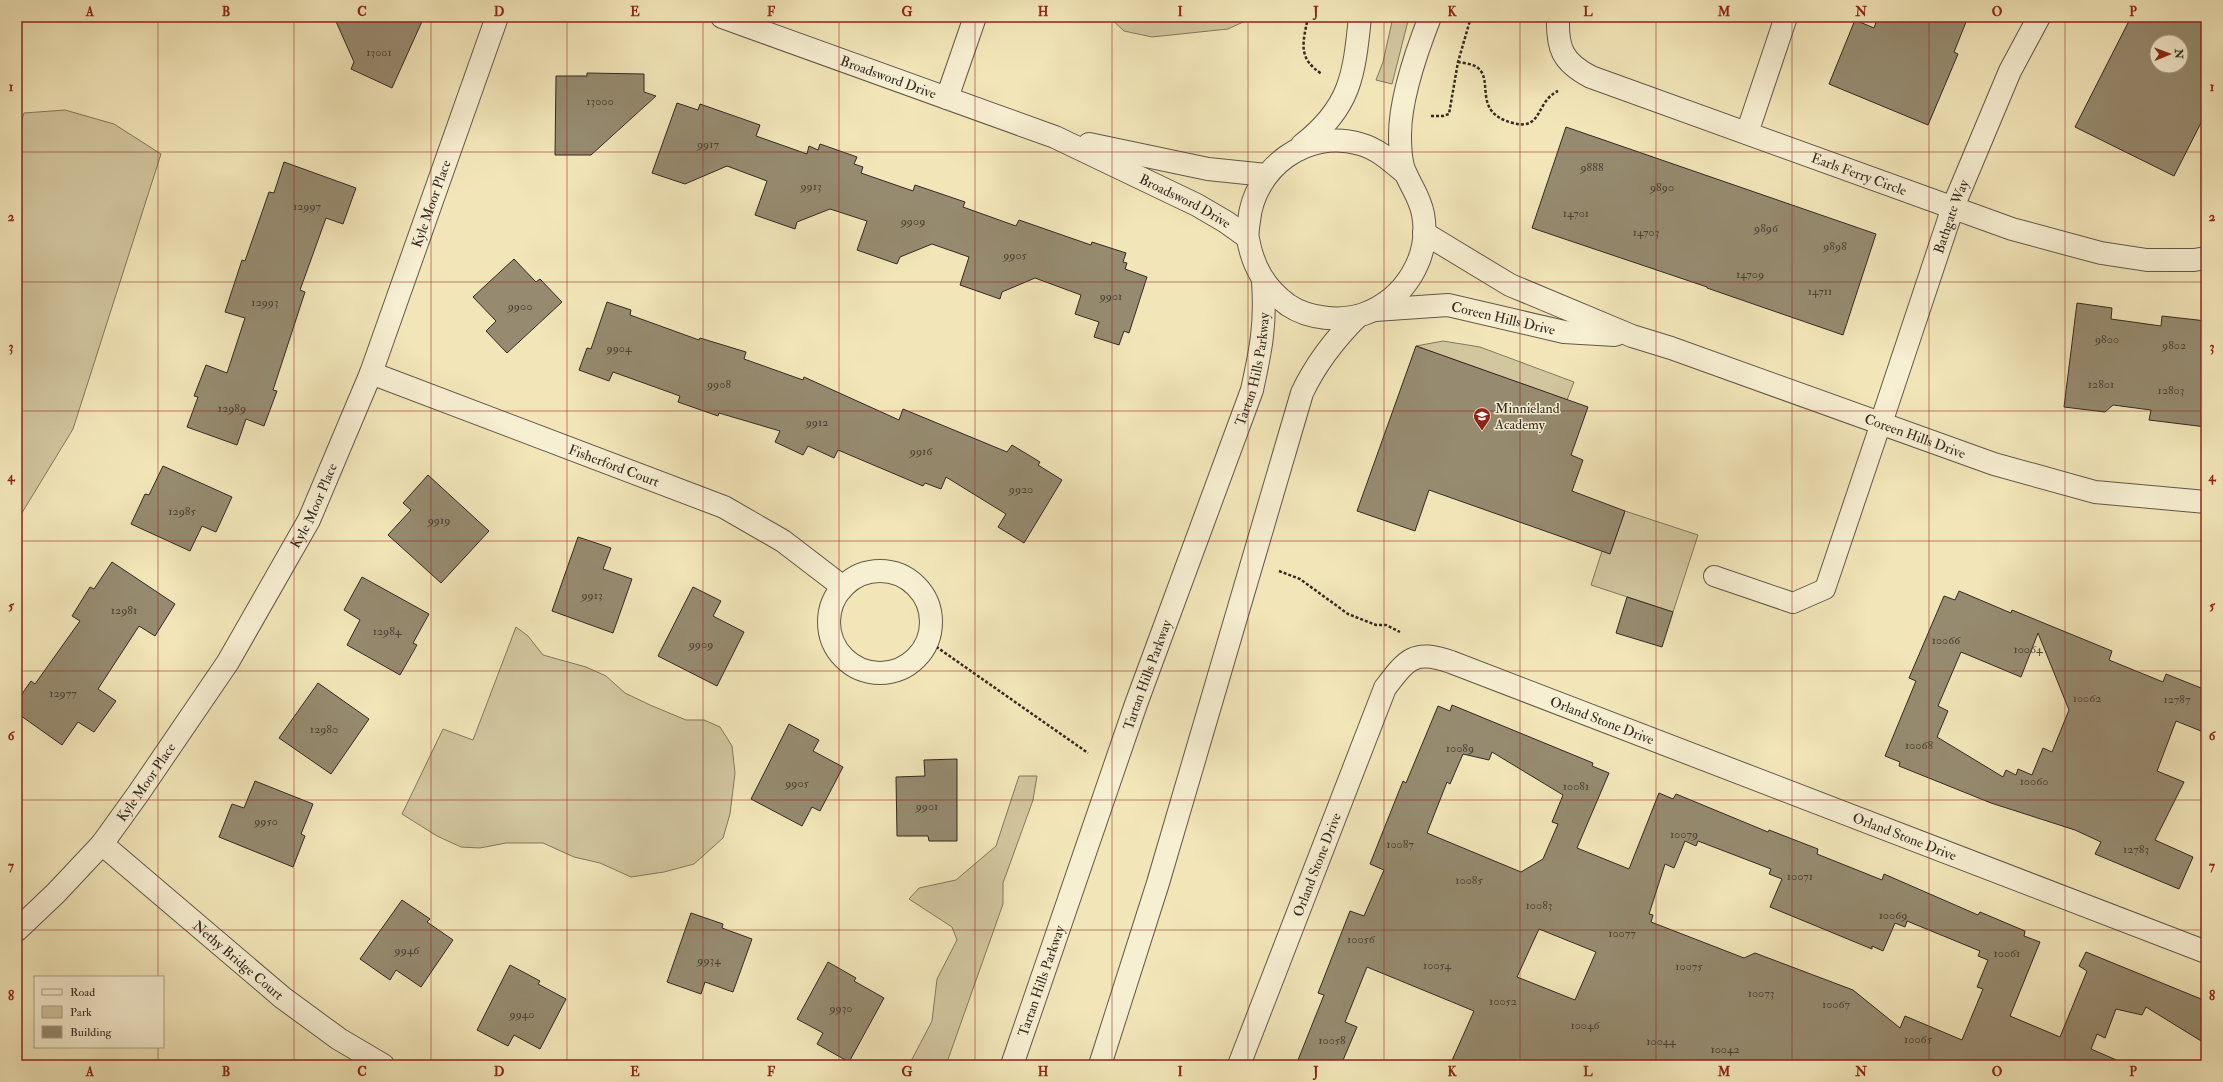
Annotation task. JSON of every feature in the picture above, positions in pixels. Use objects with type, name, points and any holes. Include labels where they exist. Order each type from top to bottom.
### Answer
[{"type":"street","name":"Kyle Moor Place","points":[[17,930],[56,893],[102,844],[138,794],[228,662],[309,520],[371,372],[497,17]]},
{"type":"street","name":"Broadsword Drive","points":[[722,17],[1055,137],[1197,206],[1226,222],[1247,237]]},
{"type":"street","points":[[947,98],[975,17]]},
{"type":"street","name":"Tartan Hills Parkway","points":[[1360,17],[1355,65],[1349,87],[1337,109],[1319,132],[1266,174],[1256,191],[1250,207],[1247,237],[1254,265],[1263,281],[1276,296],[1291,307],[1309,315],[1327,319],[1367,313]]},
{"type":"street","name":"Tartan Hills Parkway","points":[[1405,173],[1400,135],[1403,109],[1414,57],[1430,17]]},
{"type":"street","name":"Earls Ferry Circle","points":[[1558,17],[1557,39],[1568,62],[1577,70],[1590,77],[2012,228],[2101,253],[2147,260],[2194,260],[2206,258]]},
{"type":"street","points":[[1747,133],[1786,17]]},
{"type":"street","name":"Bathgate Way","points":[[1881,423],[1953,207],[2010,71],[2039,17]]},
{"type":"street","name":"Broadsword Drive","points":[[1055,137],[1208,169],[1266,174]]},
{"type":"street","name":"Tartan Hills Parkway","points":[[1100,1065],[1158,883],[1302,393],[1312,372],[1326,351],[1367,313],[1400,291],[1412,277],[1419,260],[1424,234],[1423,213],[1416,191],[1405,173],[1380,153],[1359,144],[1329,141],[1314,143],[1292,153]]},
{"type":"street","name":"Coreen Hills Drive","points":[[1424,234],[1510,285],[1632,336],[1671,348],[1994,464],[2095,492],[2206,502]]},
{"type":"street","name":"Tartan Hills Parkway","points":[[1012,1065],[1113,770],[1252,390],[1262,349],[1266,314],[1263,281]]},
{"type":"street","name":"Coreen Hills Drive","points":[[1367,313],[1448,305],[1564,332],[1632,336]]},
{"type":"street","name":"Fisherford Court","points":[[371,372],[724,507],[783,541],[843,587]]},
{"type":"street","points":[[874,571],[892,572],[908,579],[921,591],[929,606],[931,624],[928,641],[918,656],[904,667],[887,673],[869,672],[852,665],[839,652],[832,636],[830,618],[834,601],[843,587],[858,576],[874,571]]},
{"type":"street","name":"Orland Stone Drive","points":[[1239,1065],[1385,688],[1399,669],[1414,657],[1433,655],[2206,952]]},
{"type":"street","name":"Nethy Bridge Court","points":[[102,844],[283,998],[339,1039],[383,1065]]},
{"type":"lane","points":[[1714,576],[1793,603],[1825,589],[1881,423]]},
{"type":"path","points":[[1458,62],[1471,65],[1482,73],[1485,96],[1490,109],[1507,121],[1524,125],[1536,119],[1546,99],[1558,91],[1577,70]]},
{"type":"path","points":[[1253,561],[1300,580],[1348,614],[1376,625],[1386,625],[1404,635],[1411,645],[1414,657]]},
{"type":"path","points":[[928,641],[1113,770]]},
{"type":"green space","points":[[1109,17],[1254,17],[1228,29],[1152,37],[1124,31]]},
{"type":"green space","points":[[1393,17],[1409,17],[1392,84],[1376,80],[1383,62]]},
{"type":"green space","points":[[65,110],[114,124],[161,154],[73,429],[17,521],[17,135],[24,113]]},
{"type":"green space","points":[[1443,341],[1480,347],[1574,382],[1567,400],[1416,346]]},
{"type":"green space","points":[[1625,511],[1698,535],[1673,612],[1591,585],[1602,551],[1610,553]]},
{"type":"green space","points":[[516,627],[528,636],[543,655],[586,667],[606,676],[625,693],[686,720],[704,720],[720,727],[732,746],[735,773],[730,814],[723,838],[694,864],[664,872],[631,877],[600,863],[574,857],[543,843],[506,843],[480,848],[461,847],[437,836],[402,814],[443,729],[473,740]]},
{"type":"green space","points":[[1019,776],[1037,776],[1033,800],[1003,883],[1003,904],[946,1065],[909,1065],[932,1021],[937,979],[957,940],[952,927],[909,899],[919,888],[956,880],[996,846]]},
{"type":"building","points":[[334,17],[424,17],[392,88],[351,69],[354,62]]},
{"type":"building","points":[[1878,17],[1968,17],[1954,52],[1958,54],[1928,125],[1829,84],[1855,20],[1874,28]]},
{"type":"building","points":[[2131,17],[2206,17],[2206,113],[2174,176],[2075,127]]},
{"type":"building","points":[[587,73],[644,74],[644,92],[656,96],[591,155],[555,155],[556,76],[587,76]]},
{"type":"building","points":[[677,103],[698,110],[700,104],[760,125],[756,136],[807,154],[809,146],[818,150],[820,144],[857,157],[854,164],[863,167],[861,173],[913,191],[915,185],[965,202],[963,207],[1016,226],[1019,220],[1091,245],[1092,242],[1126,253],[1123,262],[1127,263],[1125,269],[1147,277],[1129,333],[1124,331],[1119,345],[1094,337],[1099,322],[1075,314],[1081,295],[1035,278],[1002,292],[1000,299],[960,285],[969,257],[932,244],[900,257],[897,264],[857,250],[867,221],[830,209],[797,222],[795,229],[755,215],[767,181],[727,166],[685,184],[652,173]]},
{"type":"building","points":[[1566,127],[1876,234],[1843,335],[1532,228]]},
{"type":"building","points":[[284,162],[356,188],[343,224],[326,218],[300,290],[305,292],[273,390],[277,391],[264,426],[246,419],[237,445],[187,427],[198,397],[194,396],[206,365],[227,373],[245,318],[225,312],[242,260],[245,261],[269,192],[274,193]]},
{"type":"building","points":[[514,259],[536,282],[540,279],[562,302],[507,353],[486,331],[496,321],[473,297]]},
{"type":"building","points":[[607,302],[631,310],[630,315],[699,340],[700,338],[746,352],[744,359],[803,380],[804,377],[899,420],[903,409],[1007,452],[1012,445],[1040,462],[1038,465],[1062,480],[1024,543],[998,527],[1006,514],[946,477],[941,489],[925,483],[923,486],[838,450],[834,458],[808,446],[803,455],[775,442],[780,431],[719,413],[718,416],[678,402],[680,396],[613,372],[609,381],[579,370],[587,348],[591,349]]},
{"type":"building","points":[[2077,303],[2112,308],[2111,319],[2161,326],[2162,316],[2206,321],[2206,427],[2149,420],[2151,410],[2113,405],[2105,412],[2064,407]]},
{"type":"building","name":"Minnieland Academy","points":[[1416,346],[1588,407],[1571,455],[1583,460],[1572,491],[1625,511],[1610,554],[1429,490],[1415,531],[1357,511]]},
{"type":"building","points":[[163,466],[232,497],[216,532],[202,526],[190,551],[131,524],[145,494],[149,495]]},
{"type":"building","points":[[428,475],[489,531],[441,583],[388,535],[411,510],[403,503]]},
{"type":"building","points":[[578,537],[611,548],[603,569],[632,579],[613,633],[552,611]]},
{"type":"building","points":[[112,562],[175,604],[155,636],[139,626],[98,689],[116,701],[94,732],[78,722],[62,745],[17,713],[17,701],[31,681],[35,684],[80,621],[72,616],[90,587],[94,589]]},
{"type":"building","points":[[362,577],[429,614],[413,643],[417,645],[400,675],[347,645],[360,620],[344,610]]},
{"type":"building","points":[[693,587],[721,601],[713,616],[744,632],[717,686],[658,656]]},
{"type":"building","points":[[1959,591],[2011,613],[2012,610],[2112,651],[2109,660],[2163,682],[2166,674],[2206,690],[2206,733],[2176,721],[2157,771],[2184,782],[2155,840],[2193,857],[2179,889],[2095,854],[2101,842],[2075,830],[1991,803],[1899,766],[1900,762],[1885,756],[1916,681],[1909,678],[1944,596],[1955,600]],"holes":[[[2038,633],[2069,710],[2052,752],[2043,748],[2032,775],[2018,769],[2016,775],[2006,770],[2003,777],[1937,737],[1948,711],[1938,706],[1961,652],[2021,677]]]},
{"type":"building","points":[[1627,597],[1673,612],[1662,647],[1616,633]]},
{"type":"building","points":[[318,683],[369,719],[331,774],[279,738]]},
{"type":"building","points":[[1452,705],[1593,763],[1592,766],[1609,773],[1577,848],[1629,869],[1659,793],[1673,799],[1676,794],[1768,832],[1769,830],[1818,849],[1817,854],[1882,880],[1884,874],[1978,915],[1980,912],[2025,931],[2024,936],[2040,942],[2010,1016],[2060,1037],[2087,971],[2079,966],[2086,952],[2206,1001],[2206,1044],[2146,1007],[2142,1015],[2116,1009],[2105,1038],[2097,1034],[2091,1049],[2128,1065],[1450,1065],[1474,1011],[1367,967],[1345,1022],[1357,1027],[1341,1065],[1296,1065],[1324,995],[1318,993],[1350,911],[1364,916],[1384,870],[1370,864],[1403,781],[1406,783],[1438,706],[1450,711]],"holes":[[[1492,752],[1563,795],[1552,822],[1558,824],[1543,859],[1521,872],[1427,833],[1447,782],[1450,784],[1463,754],[1489,760]],[[1685,841],[1696,846],[1698,841],[1771,869],[1769,874],[1782,879],[1770,907],[1872,949],[1872,946],[1883,951],[1895,923],[1905,927],[1907,921],[1980,951],[1978,956],[1988,960],[1977,987],[1983,989],[1962,1040],[1905,1016],[1900,1028],[1853,990],[1755,953],[1744,958],[1651,922],[1653,915],[1649,914],[1665,864],[1674,868]],[[1539,929],[1596,952],[1575,1000],[1517,977]]]},
{"type":"building","points":[[789,724],[819,740],[813,751],[843,767],[820,811],[812,807],[802,826],[751,799]]},
{"type":"building","points":[[957,759],[957,841],[929,841],[928,836],[897,836],[896,777],[925,776],[924,760]]},
{"type":"building","points":[[255,781],[313,804],[301,834],[305,836],[293,867],[219,837],[232,804],[244,808]]},
{"type":"building","points":[[402,900],[430,919],[427,922],[453,940],[421,987],[396,970],[390,980],[360,959]]},
{"type":"building","points":[[691,913],[723,924],[722,928],[752,939],[733,992],[705,982],[701,994],[667,982]]},
{"type":"building","points":[[828,962],[856,978],[854,981],[884,998],[849,1062],[817,1044],[823,1033],[797,1019]]},
{"type":"building","points":[[510,965],[540,981],[538,984],[566,999],[540,1049],[514,1035],[508,1046],[477,1030]]},
{"type":"place","name":"Minnieland Academy","points":[[1482,431]]}]
